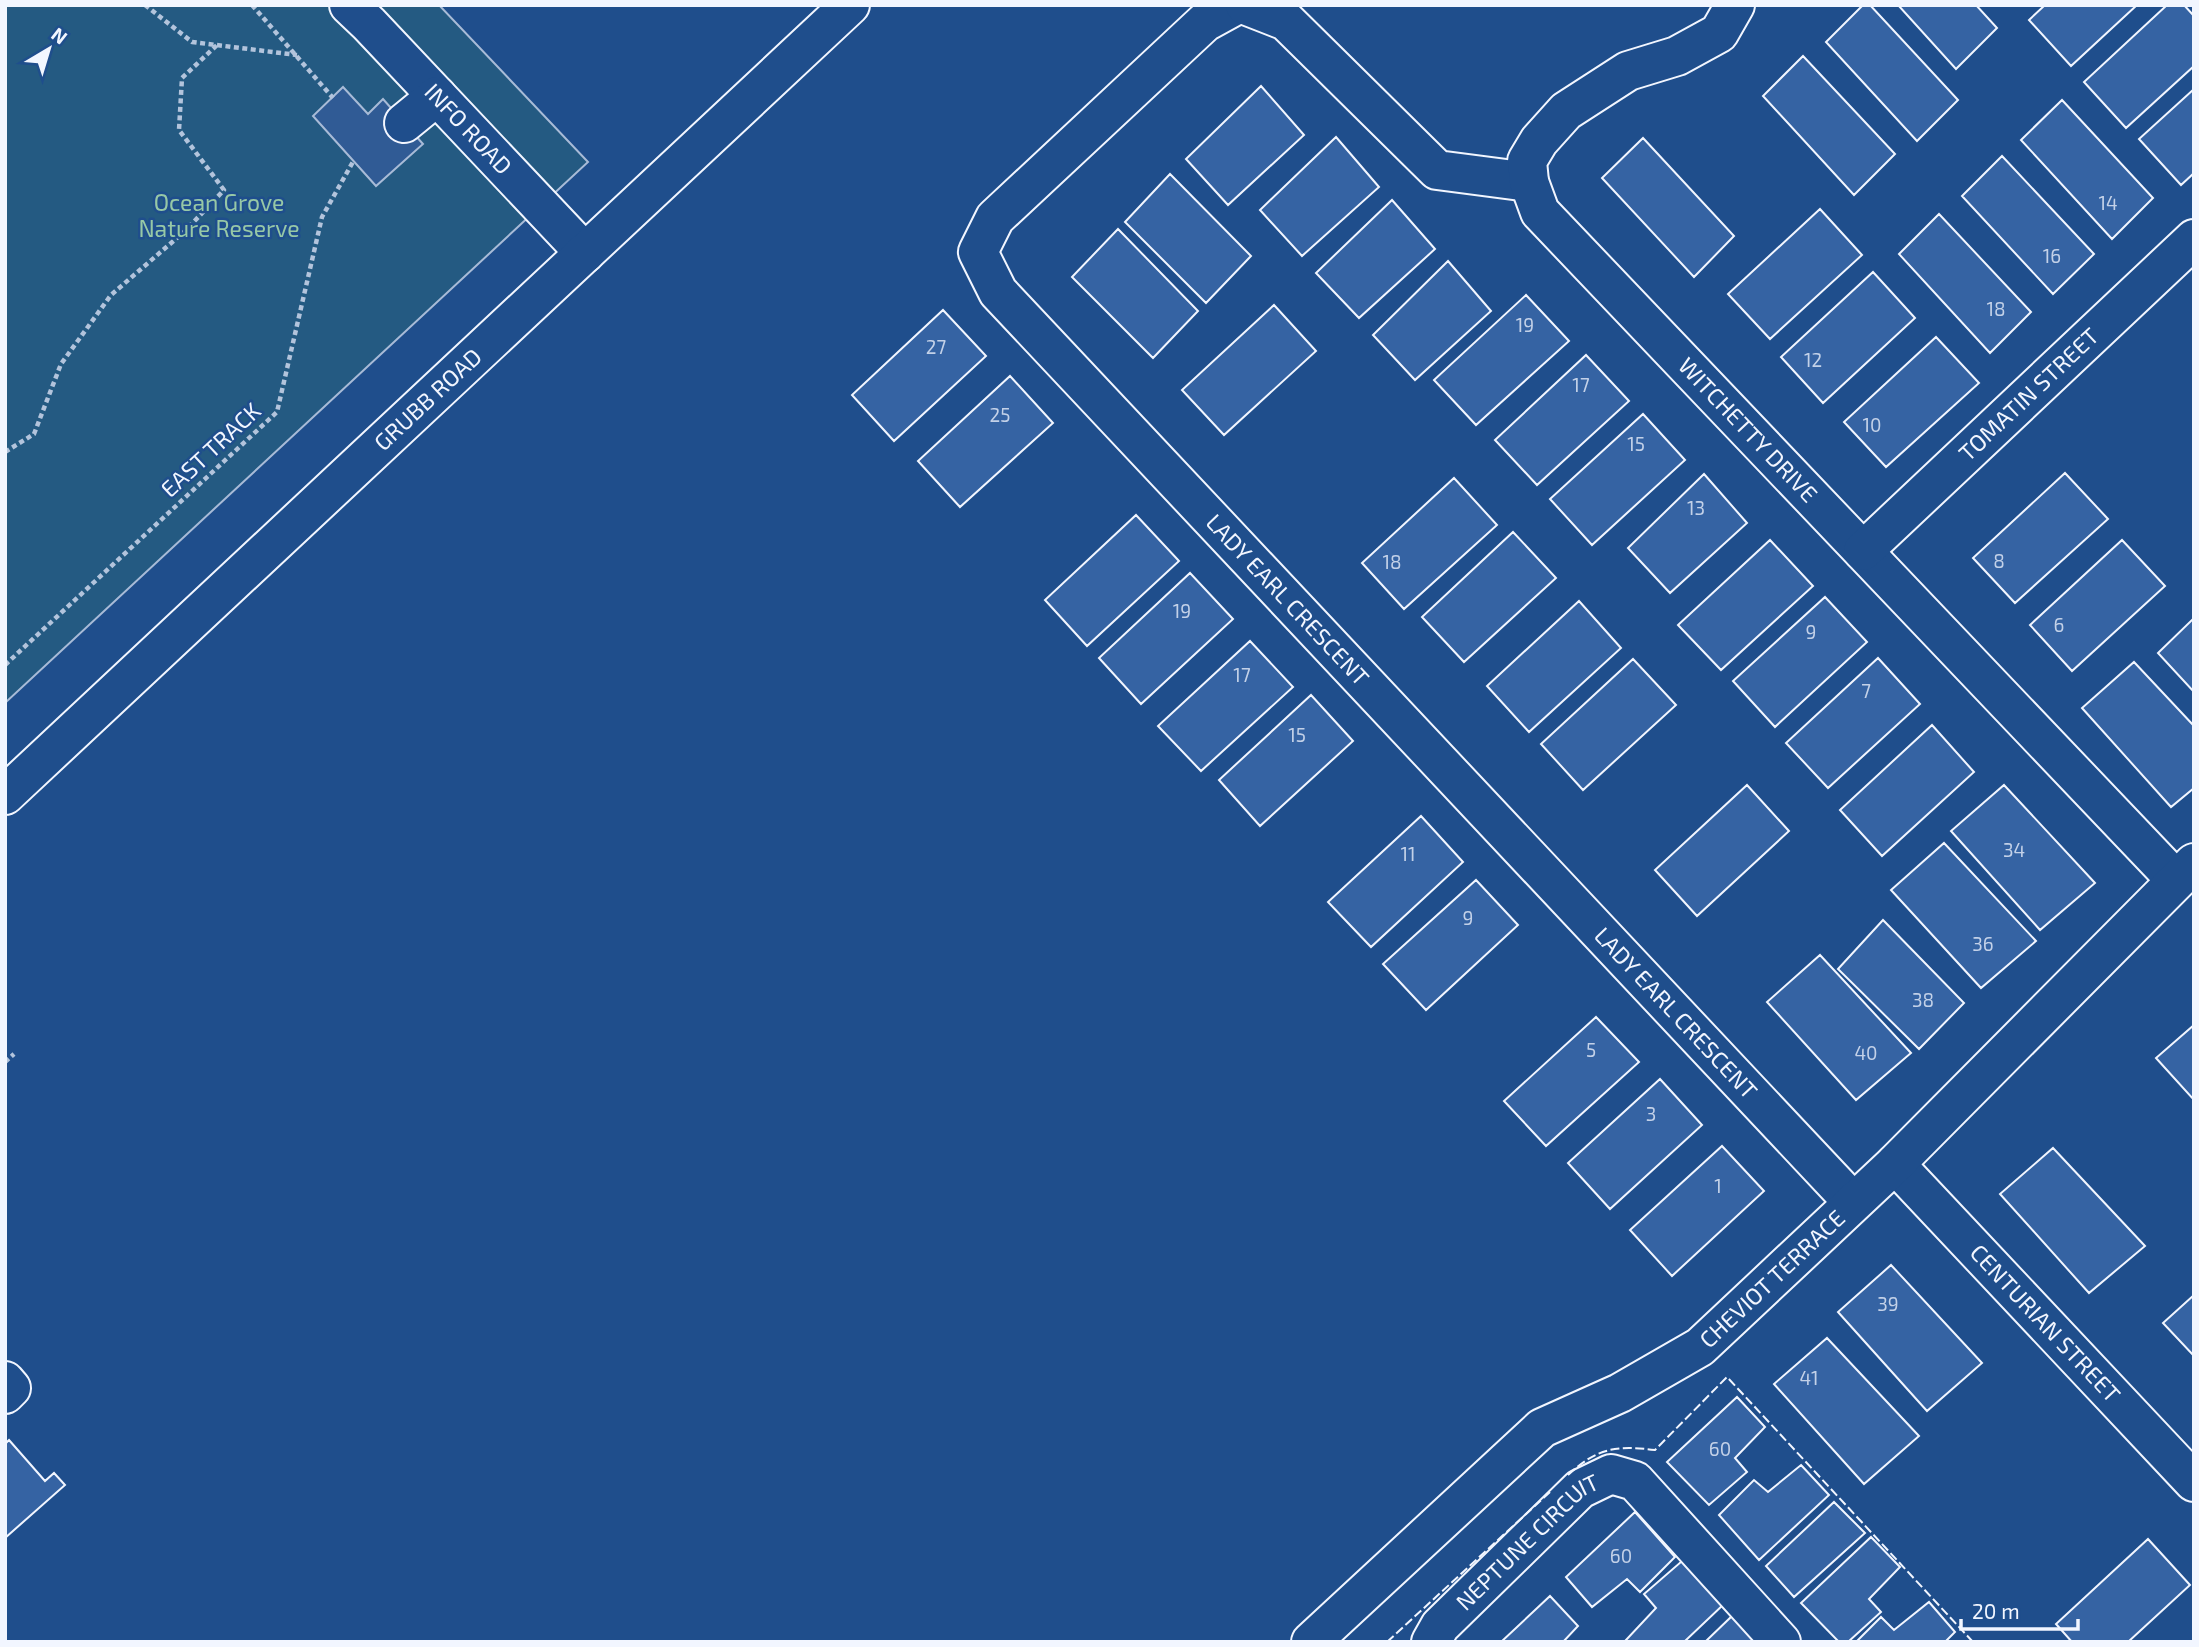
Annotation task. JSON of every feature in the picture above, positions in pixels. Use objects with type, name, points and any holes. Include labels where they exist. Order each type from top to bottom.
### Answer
[{"type":"street","name":"INFO ROAD","points":[[349,5],[585,253]]},
{"type":"street","name":"GRUBB ROAD","points":[[5,794],[850,5]]},
{"type":"street","name":"LADY EARL CRESCENT","points":[[1236,5],[1205,22],[995,218],[978,252],[998,292],[1853,1202]]},
{"type":"street","points":[[1245,5],[1286,22],[1437,170],[1529,182],[1527,161],[1539,141],[1566,111],[1628,71],[1677,56],[1719,33],[1735,5]]},
{"type":"street","points":[[404,123],[437,96]]},
{"type":"street","name":"WITCHETTY DRIVE","points":[[1529,182],[1540,212],[1863,551],[2185,872]]},
{"type":"street","name":"TOMATIN STREET","points":[[1863,551],[2194,239]]},
{"type":"street","name":"CHEVIOT TERRACE","points":[[1311,1642],[1542,1428],[1620,1393],[1700,1347],[1895,1164],[2185,872]]},
{"type":"street","name":"CENTURIAN STREET","points":[[1895,1164],[2194,1482]]},
{"type":"street","points":[[5,1381],[12,1388],[5,1394]]},
{"type":"street","name":"NEPTUNE CIRCUIT","points":[[1432,1642],[1440,1626],[1580,1489],[1611,1474],[1635,1481],[1781,1642]]},
{"type":"path","points":[[145,5],[192,42],[298,55]]},
{"type":"path","points":[[252,5],[333,98]]},
{"type":"path","points":[[5,452],[34,434],[61,364],[111,295],[186,231],[225,190],[179,130],[182,78],[217,45]]},
{"type":"path","name":"EAST TRACK","points":[[5,665],[277,412],[322,217],[354,160]]},
{"type":"path","points":[[5,1062],[14,1054]]},
{"type":"green space","name":"Ocean Grove Nature Reserve","points":[[5,5],[439,5],[588,162],[5,703]]},
{"type":"shaded area","points":[[343,87],[368,114],[383,99],[423,144],[376,186],[313,116]]},
{"type":"building","points":[[1863,5],[1870,5],[1958,100],[1917,141],[1826,42]]},
{"type":"building","points":[[1898,5],[1976,5],[1997,28],[1956,69]]},
{"type":"building","points":[[2045,5],[2137,5],[2071,66],[2029,20]]},
{"type":"building","points":[[2167,5],[2184,5],[2194,16],[2194,66],[2126,128],[2084,82]]},
{"type":"building","points":[[1803,56],[1895,154],[1854,195],[1763,96]]},
{"type":"building","points":[[1261,86],[1304,135],[1228,205],[1186,159]]},
{"type":"building","points":[[2194,89],[2194,173],[2181,185],[2139,139]]},
{"type":"building","points":[[2062,100],[2153,198],[2112,239],[2021,140]]},
{"type":"building","points":[[1336,137],[1379,187],[1302,256],[1260,210]]},
{"type":"building","points":[[1643,138],[1734,236],[1694,277],[1602,178]]},
{"type":"building","points":[[2002,156],[2094,254],[2053,294],[1962,196]]},
{"type":"building","points":[[1170,174],[1251,256],[1206,303],[1125,222]]},
{"type":"building","points":[[1392,200],[1435,249],[1359,318],[1316,273]]},
{"type":"building","points":[[1820,209],[1862,255],[1770,339],[1728,294]]},
{"type":"building","points":[[1939,214],[2031,312],[1990,353],[1899,254]]},
{"type":"building","points":[[1118,229],[1198,311],[1153,358],[1072,277]]},
{"type":"building","points":[[1448,261],[1491,311],[1415,380],[1373,335]]},
{"type":"building","points":[[1873,272],[1915,318],[1823,403],[1781,357]]},
{"type":"building","points":[[1526,295],[1569,341],[1476,425],[1434,380]]},
{"type":"building","points":[[1274,305],[1316,351],[1224,435],[1182,390]]},
{"type":"building","points":[[943,310],[986,356],[894,441],[852,395]]},
{"type":"building","points":[[1936,337],[1979,383],[1886,467],[1844,422]]},
{"type":"building","points":[[1586,355],[1629,401],[1537,485],[1495,440]]},
{"type":"building","points":[[1010,376],[1053,423],[960,507],[918,461]]},
{"type":"building","points":[[1643,414],[1685,460],[1592,545],[1550,499]]},
{"type":"building","points":[[2065,473],[2108,519],[2015,603],[1973,558]]},
{"type":"building","points":[[1704,474],[1747,523],[1670,593],[1628,548]]},
{"type":"building","points":[[1454,478],[1497,525],[1404,609],[1362,563]]},
{"type":"building","points":[[1136,515],[1179,561],[1087,646],[1045,600]]},
{"type":"building","points":[[1513,532],[1556,578],[1464,662],[1422,617]]},
{"type":"building","points":[[1770,540],[1813,586],[1721,670],[1678,625]]},
{"type":"building","points":[[2122,540],[2165,586],[2072,671],[2030,625]]},
{"type":"building","points":[[1190,573],[1233,619],[1141,704],[1099,658]]},
{"type":"building","points":[[1825,597],[1867,642],[1775,727],[1733,681]]},
{"type":"building","points":[[1579,601],[1621,648],[1529,732],[1487,686]]},
{"type":"building","points":[[2194,618],[2194,692],[2158,653]]},
{"type":"building","points":[[1250,641],[1293,687],[1201,771],[1158,726]]},
{"type":"building","points":[[1878,658],[1920,704],[1828,788],[1786,743]]},
{"type":"building","points":[[1633,659],[1676,705],[1583,790],[1541,744]]},
{"type":"building","points":[[2134,662],[2194,726],[2194,788],[2171,807],[2082,708]]},
{"type":"building","points":[[1311,695],[1353,741],[1260,826],[1219,780]]},
{"type":"building","points":[[1932,725],[1974,772],[1882,856],[1840,810]]},
{"type":"building","points":[[1747,785],[1789,831],[1697,916],[1655,870]]},
{"type":"building","points":[[2004,785],[2095,883],[2040,930],[1951,831]]},
{"type":"building","points":[[1421,816],[1463,862],[1371,947],[1328,902]]},
{"type":"building","points":[[1944,843],[2036,941],[1981,988],[1891,890]]},
{"type":"building","points":[[1476,880],[1518,925],[1426,1010],[1383,964]]},
{"type":"building","points":[[1883,920],[1964,1003],[1919,1049],[1838,969]]},
{"type":"building","points":[[1820,955],[1911,1053],[1856,1100],[1767,1002]]},
{"type":"building","points":[[1596,1017],[1639,1062],[1546,1146],[1504,1101]]},
{"type":"building","points":[[2194,1025],[2194,1100],[2156,1058]]},
{"type":"building","points":[[1660,1079],[1702,1125],[1610,1209],[1568,1163]]},
{"type":"building","points":[[1722,1146],[1764,1191],[1672,1276],[1630,1230]]},
{"type":"building","points":[[2053,1148],[2145,1246],[2089,1293],[2000,1194]]},
{"type":"building","points":[[1891,1265],[1982,1363],[1927,1411],[1838,1312]]},
{"type":"building","points":[[2194,1295],[2194,1356],[2163,1323]]},
{"type":"building","points":[[1827,1338],[1919,1436],[1864,1484],[1774,1384]]},
{"type":"building","points":[[1737,1397],[1765,1427],[1735,1458],[1747,1472],[1709,1505],[1667,1462]]},
{"type":"building","points":[[9,1440],[45,1481],[54,1473],[65,1485],[5,1538],[5,1444]]},
{"type":"building","points":[[1801,1465],[1829,1495],[1759,1560],[1719,1515],[1754,1480],[1768,1492]]},
{"type":"building","points":[[1834,1502],[1865,1533],[1794,1597],[1766,1566]]},
{"type":"building","points":[[1635,1512],[1675,1557],[1640,1592],[1627,1579],[1592,1607],[1566,1577]]},
{"type":"building","points":[[1871,1537],[1900,1567],[1869,1599],[1881,1612],[1848,1642],[1839,1642],[1801,1603]]},
{"type":"building","points":[[2148,1539],[2190,1585],[2128,1642],[2072,1642],[2056,1624]]},
{"type":"building","points":[[1682,1561],[1724,1604],[1684,1642],[1628,1642],[1626,1640],[1656,1608],[1644,1594]]},
{"type":"building","points":[[1550,1596],[1578,1626],[1563,1642],[1501,1642]]},
{"type":"building","points":[[1929,1602],[1955,1632],[1945,1642],[1856,1642],[1881,1617],[1894,1630]]},
{"type":"building","points":[[1732,1616],[1757,1642],[1705,1642]]},
{"type":"fence","points":[[1568,1475],[1588,1459],[1608,1450],[1655,1450],[1727,1377],[1973,1642]]},
{"type":"fence","points":[[1387,1642],[1550,1492]]}]
